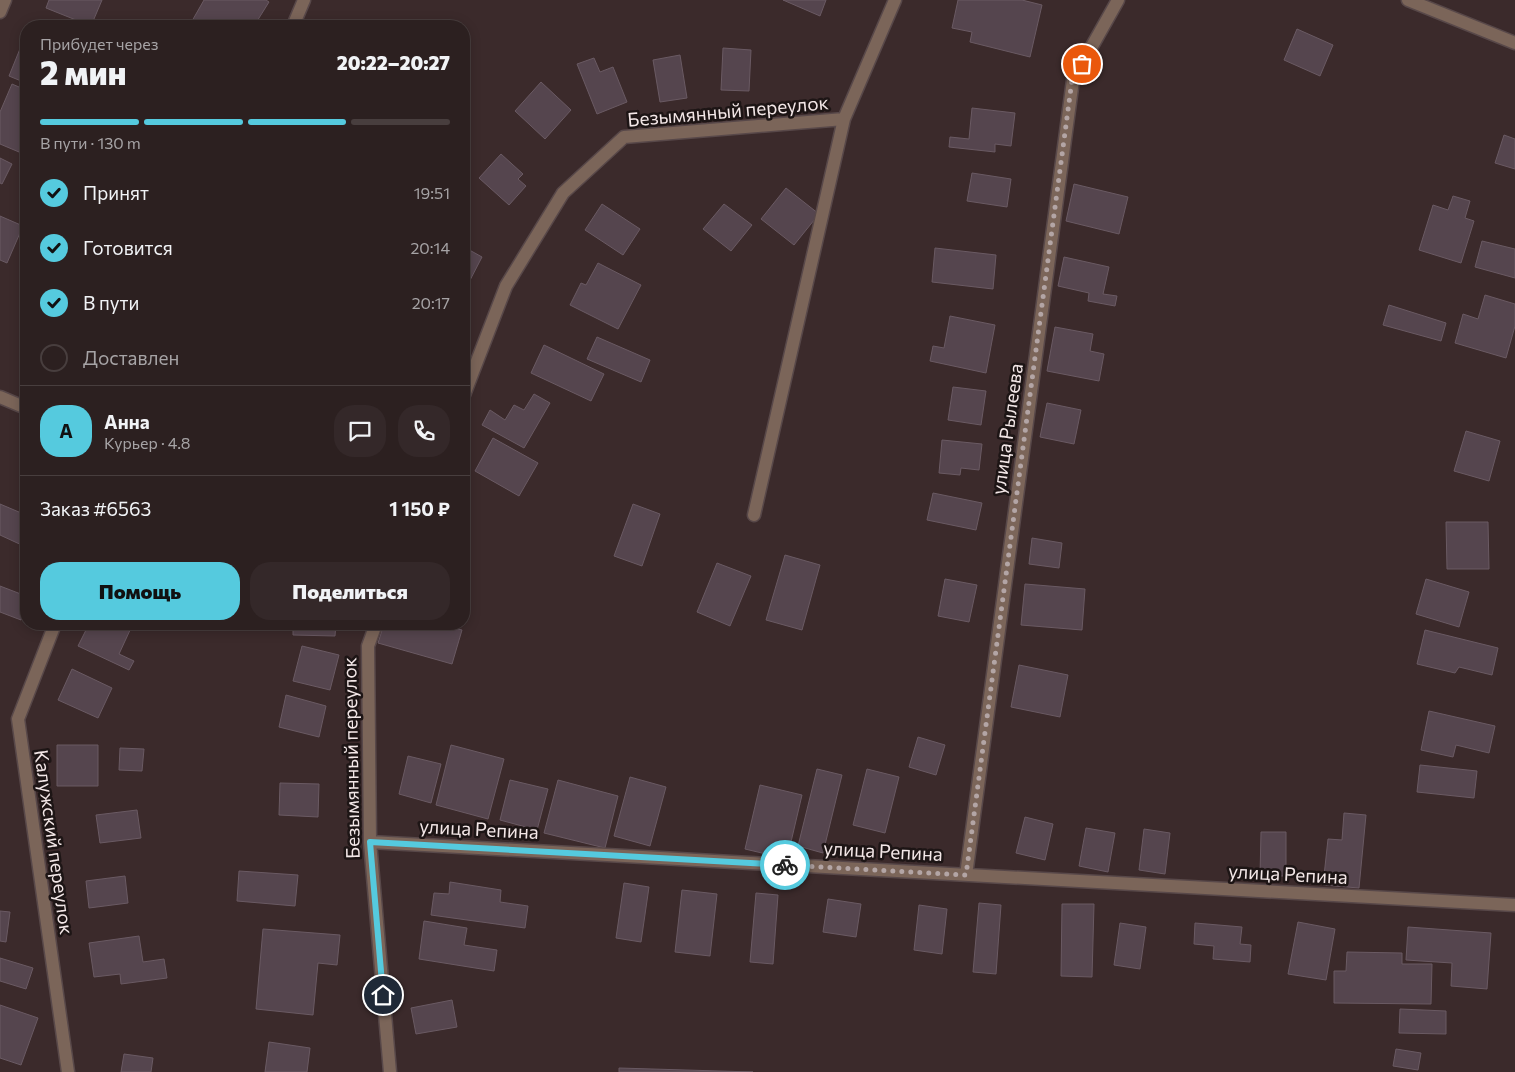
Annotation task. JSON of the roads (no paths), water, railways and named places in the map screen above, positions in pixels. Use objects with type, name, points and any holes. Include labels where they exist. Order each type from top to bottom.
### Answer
[{"type":"street","points":[[0,12],[5,0]]},
{"type":"street","points":[[296,20],[304,0]]},
{"type":"street","name":"Безымянный переулок","points":[[754,515],[844,119],[895,0]]},
{"type":"street","name":"улица Рылеева","points":[[966,875],[1072,80],[1118,0]]},
{"type":"street","points":[[1408,0],[1515,43]]},
{"type":"street","name":"Безымянный переулок","points":[[470,379],[506,286],[563,193],[624,137],[844,119]]},
{"type":"street","points":[[0,397],[20,405]]},
{"type":"street","name":"Калужский переулок","points":[[53,630],[18,719],[68,1072]]},
{"type":"street","name":"Безымянный переулок","points":[[374,630],[368,646],[370,842],[390,1072]]},
{"type":"street","name":"улица Репина","points":[[370,842],[1515,905]]}]
